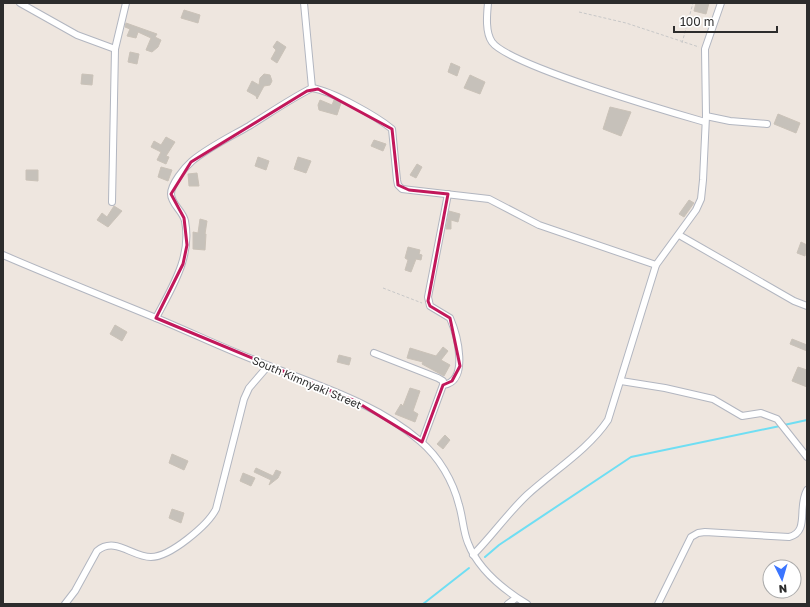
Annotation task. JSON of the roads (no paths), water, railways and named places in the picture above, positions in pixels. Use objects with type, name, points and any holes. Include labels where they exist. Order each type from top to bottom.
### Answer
[{"type":"street","points":[[20,3],[77,35],[115,49]]},
{"type":"street","points":[[112,202],[115,49],[126,3]]},
{"type":"street","points":[[304,3],[312,88]]},
{"type":"street","points":[[488,3],[489,33],[492,42],[500,50],[528,63],[604,91],[705,119],[767,124]]},
{"type":"street","points":[[473,555],[526,496],[601,430],[608,420],[656,265],[696,210],[701,199],[705,119],[705,49],[721,3]]},
{"type":"street","points":[[156,318],[183,264],[187,245],[184,218],[172,199],[171,194],[172,188],[181,174],[192,162],[216,145],[312,88],[349,103],[392,129],[398,185],[409,190],[489,198],[539,225],[656,265]]},
{"type":"street","points":[[422,442],[443,385],[452,381],[458,371],[460,360],[457,340],[450,318],[430,306],[428,297],[448,194]]},
{"type":"street","points":[[678,235],[794,301],[807,306]]},
{"type":"street","name":"South Kimnyaki Street","points":[[3,255],[355,401],[400,426],[422,442],[450,479],[460,506],[465,537],[473,555],[490,575],[516,598],[527,604]]},
{"type":"street","points":[[374,353],[438,378],[443,382],[443,385]]},
{"type":"street","points":[[65,604],[75,591],[97,551],[102,547],[115,545],[145,556],[160,556],[171,551],[212,517],[216,509],[244,399],[249,388],[268,366]]},
{"type":"street","points":[[621,381],[665,388],[713,399],[734,413],[742,416],[761,413],[777,419],[781,422],[807,457]]},
{"type":"street","points":[[658,604],[691,537],[698,533],[705,532],[789,537],[796,536],[802,530],[804,523],[804,503],[807,490]]},
{"type":"street","points":[[508,604],[516,598]]},
{"type":"waterway","points":[[784,425],[807,420]]},
{"type":"waterway","points":[[485,557],[499,545],[631,457],[780,426]]},
{"type":"waterway","points":[[423,604],[469,568]]}]
